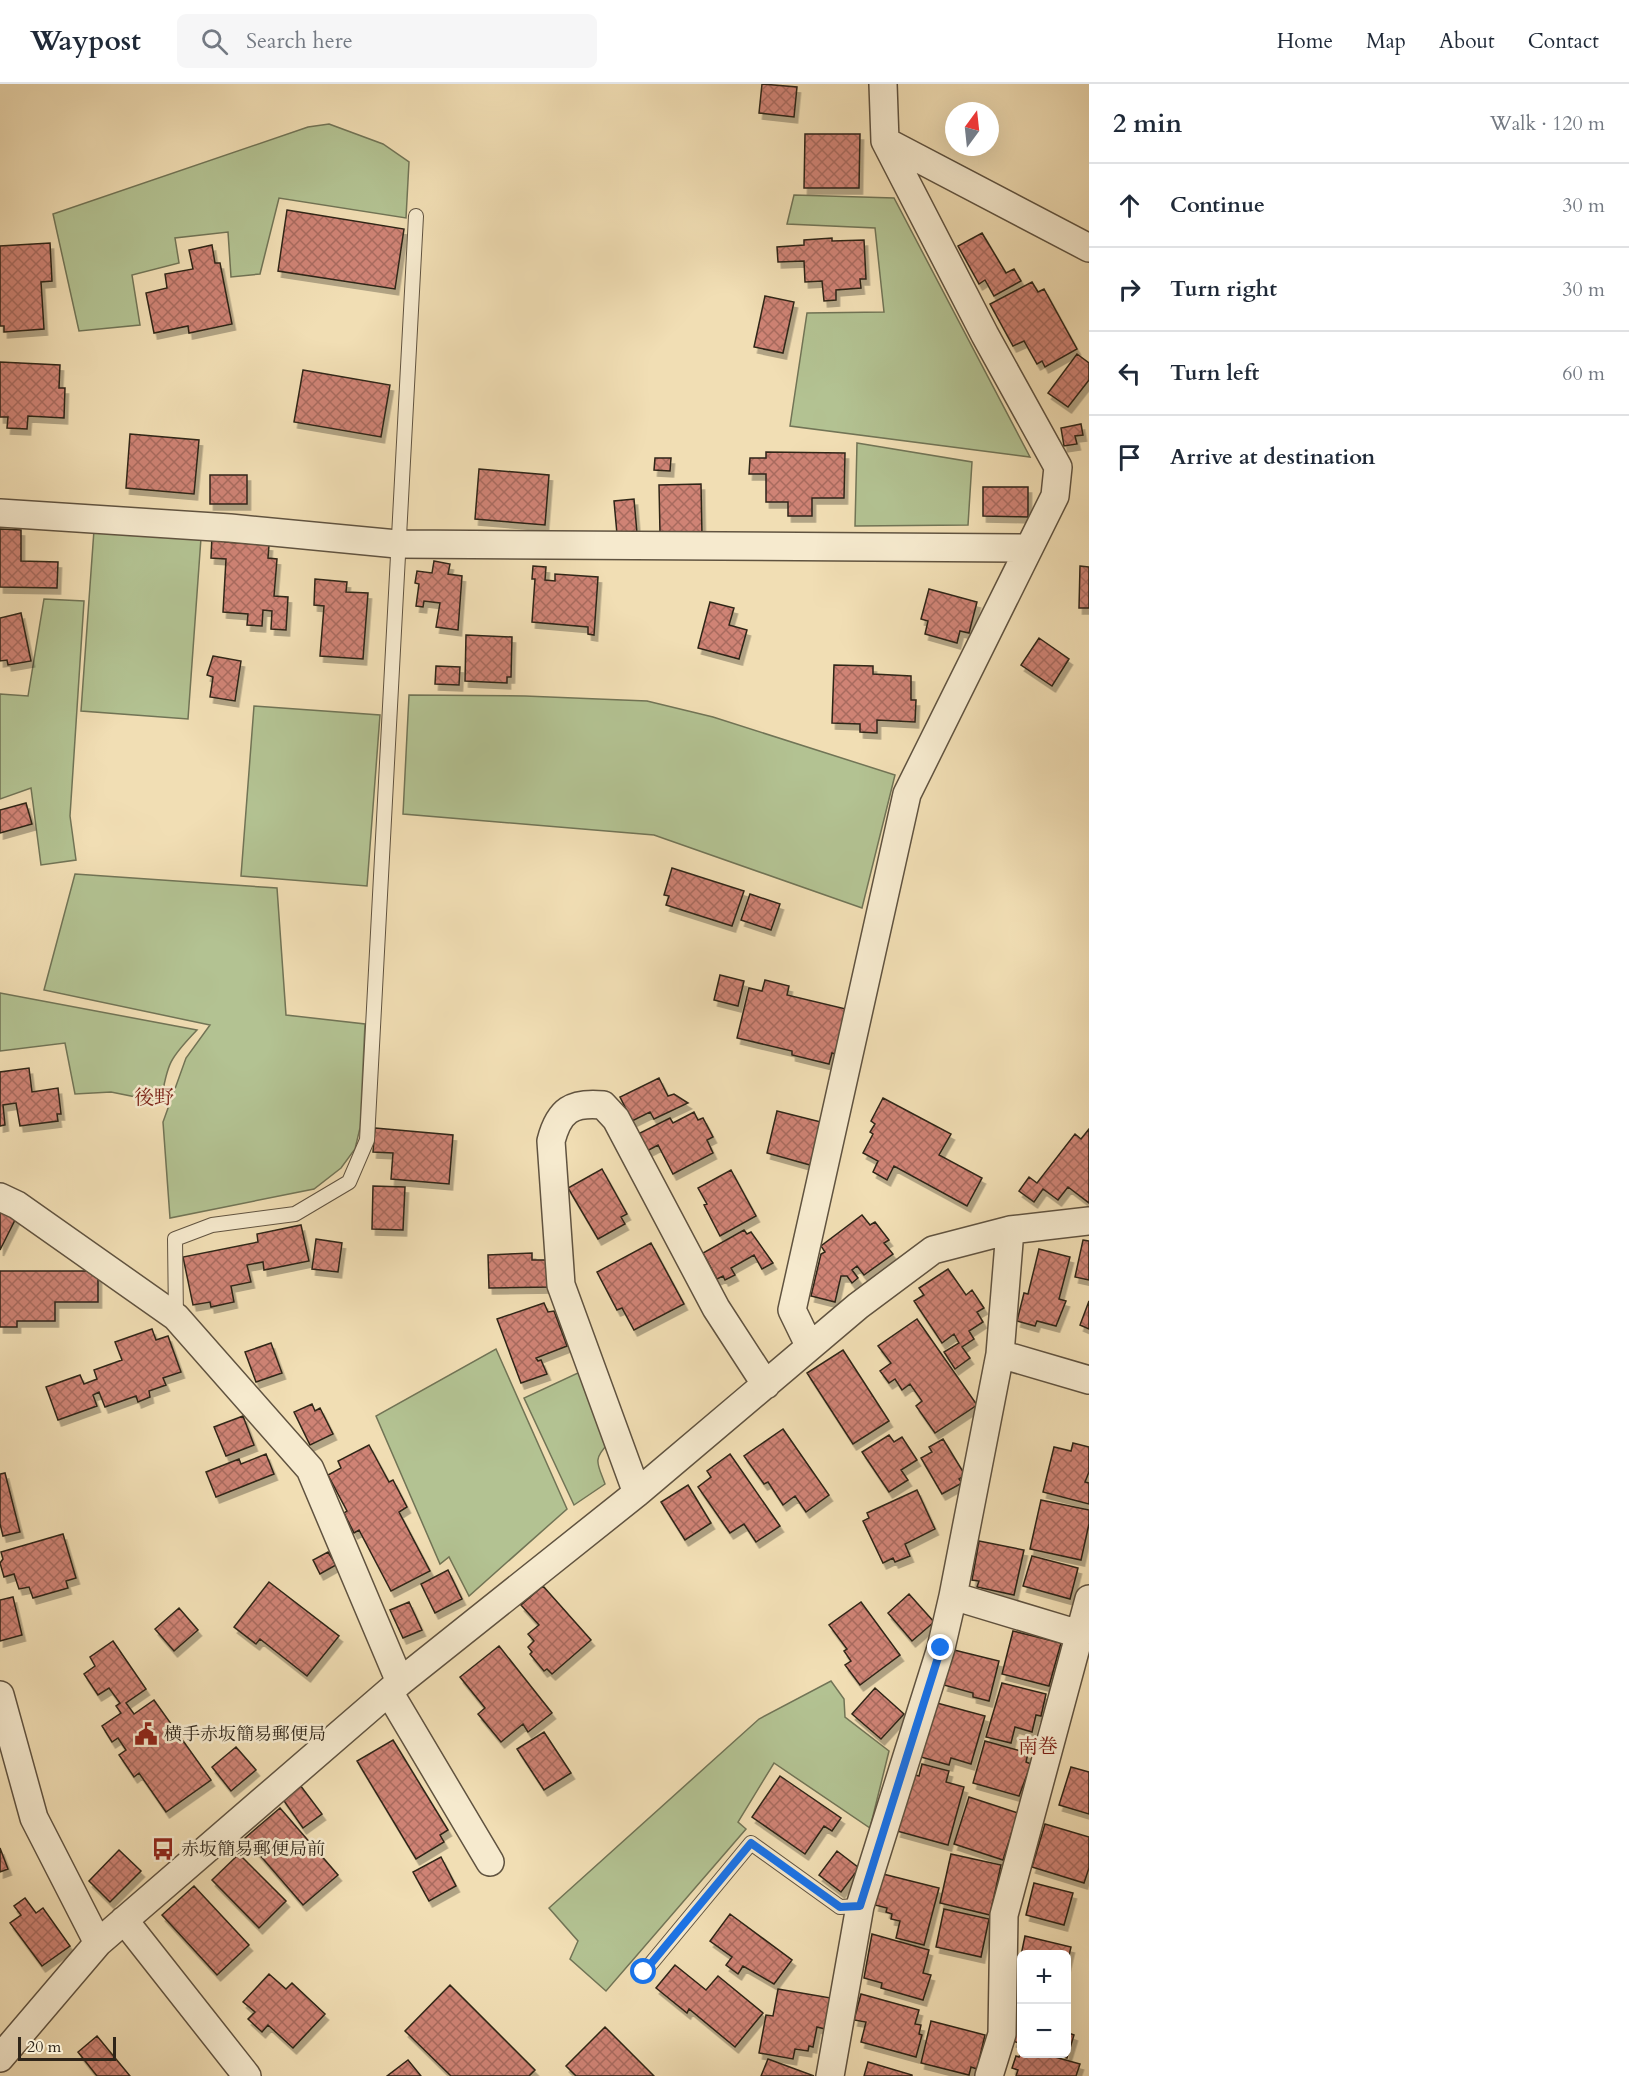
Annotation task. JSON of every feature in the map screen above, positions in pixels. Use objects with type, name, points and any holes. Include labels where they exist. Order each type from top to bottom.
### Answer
[{"type":"street","points":[[810,1345],[792,1310],[907,794],[1027,548],[1055,496],[1058,467],[985,335],[885,141],[883,84]]},
{"type":"street","points":[[885,141],[1089,248]]},
{"type":"street","points":[[0,513],[230,528],[397,544],[1027,548]]},
{"type":"street","points":[[637,1492],[561,1285],[551,1141],[556,1122],[570,1109],[583,1103],[603,1105],[616,1119],[716,1308],[766,1385]]},
{"type":"street","points":[[0,1197],[17,1205],[176,1317],[310,1469],[395,1687],[490,1862]]},
{"type":"street","points":[[0,2058],[98,1943],[124,1920],[395,1687],[637,1492],[766,1385],[810,1345],[933,1250],[1010,1230],[1089,1221]]},
{"type":"street","points":[[830,2076],[860,1906],[941,1648],[953,1596],[1000,1354],[1010,1230]]},
{"type":"street","points":[[1000,1354],[1089,1380]]},
{"type":"street","points":[[953,1596],[1079,1634]]},
{"type":"street","points":[[989,2076],[1002,2034],[1004,1915],[1089,1599]]},
{"type":"street","points":[[0,1695],[34,1818],[98,1943]]},
{"type":"street","points":[[124,1920],[247,2076]]},
{"type":"lane","points":[[176,1317],[175,1239],[212,1225],[295,1214],[349,1182],[367,1140],[416,216]]},
{"type":"lane","points":[[644,1972],[751,1843],[840,1907],[860,1906]]},
{"type":"green space","points":[[329,124],[383,144],[409,162],[406,218],[279,198],[260,274],[231,277],[228,232],[175,238],[179,263],[132,275],[140,325],[79,331],[53,214],[308,127]]},
{"type":"green space","points":[[794,195],[894,198],[1030,457],[790,426],[807,313],[884,312],[875,228],[787,224]]},
{"type":"green space","points":[[857,443],[972,462],[968,525],[855,526]]},
{"type":"green space","points":[[94,530],[201,538],[188,719],[81,711]]},
{"type":"green space","points":[[44,599],[84,601],[70,816],[76,860],[41,865],[31,788],[0,799],[0,694],[28,696]]},
{"type":"green space","points":[[409,695],[525,696],[647,701],[713,717],[895,775],[862,908],[654,835],[403,814]]},
{"type":"green space","points":[[254,706],[380,715],[367,886],[241,876]]},
{"type":"green space","points":[[75,874],[277,888],[286,1015],[365,1024],[360,1128],[355,1149],[341,1168],[314,1189],[170,1218],[163,1122],[186,1058],[210,1025],[44,990]]},
{"type":"green space","points":[[0,993],[197,1030],[171,1062],[165,1078],[161,1102],[111,1092],[75,1094],[65,1043],[0,1051]]},
{"type":"green space","points":[[496,1349],[567,1509],[469,1596],[449,1557],[440,1564],[376,1416]]},
{"type":"green space","points":[[580,1372],[608,1444],[598,1458],[605,1484],[574,1505],[524,1398]]},
{"type":"green space","points":[[831,1681],[844,1699],[845,1717],[889,1751],[870,1828],[774,1763],[738,1822],[746,1829],[606,1991],[570,1959],[578,1941],[549,1908],[759,1719]]},
{"type":"building","points":[[762,84],[797,87],[794,117],[759,113]]},
{"type":"building","points":[[805,134],[860,134],[859,188],[804,188]]},
{"type":"building","points":[[287,210],[404,229],[395,289],[278,271]]},
{"type":"building","points":[[982,233],[1006,273],[1014,269],[1021,281],[994,296],[985,280],[979,284],[958,246]]},
{"type":"building","points":[[832,238],[832,241],[864,240],[866,279],[860,279],[861,288],[836,290],[836,300],[824,301],[822,281],[805,282],[804,261],[778,262],[777,247],[804,245],[804,240]]},
{"type":"building","points":[[50,243],[52,281],[41,282],[44,329],[4,332],[4,326],[0,326],[0,246]]},
{"type":"building","points":[[212,245],[215,263],[220,263],[232,324],[189,333],[188,326],[154,333],[146,293],[167,288],[165,274],[193,269],[189,250]]},
{"type":"building","points":[[1032,282],[1038,292],[1044,289],[1077,349],[1045,367],[1042,361],[1037,364],[1024,341],[1013,346],[990,304]]},
{"type":"building","points":[[765,296],[794,302],[783,353],[754,347]]},
{"type":"building","points":[[1077,354],[1089,363],[1089,380],[1068,407],[1048,393]]},
{"type":"building","points":[[0,362],[60,365],[59,388],[65,388],[64,418],[28,416],[27,429],[7,428],[8,417],[0,417]]},
{"type":"building","points":[[303,370],[390,385],[381,437],[294,422]]},
{"type":"building","points":[[1081,424],[1083,435],[1075,436],[1077,444],[1064,446],[1061,428]]},
{"type":"building","points":[[130,434],[199,440],[194,494],[126,488]]},
{"type":"building","points":[[766,452],[845,453],[844,498],[812,498],[812,516],[788,516],[788,502],[766,502],[766,474],[749,474],[750,458],[766,458]]},
{"type":"building","points":[[655,458],[671,458],[670,471],[654,470]]},
{"type":"building","points":[[479,469],[549,475],[545,525],[475,519]]},
{"type":"building","points":[[210,475],[247,475],[247,504],[210,504]]},
{"type":"building","points":[[701,484],[702,536],[660,533],[659,485]]},
{"type":"building","points":[[983,487],[1028,487],[1028,517],[983,516]]},
{"type":"building","points":[[634,499],[637,533],[617,534],[614,501]]},
{"type":"building","points":[[0,529],[21,530],[21,561],[58,562],[57,588],[0,587]]},
{"type":"building","points":[[212,536],[225,537],[225,542],[269,545],[268,558],[277,559],[274,596],[288,597],[286,630],[271,629],[272,611],[263,610],[262,626],[247,625],[248,614],[223,612],[226,559],[211,558]]},
{"type":"building","points":[[434,561],[450,564],[448,574],[462,576],[458,630],[436,627],[440,603],[424,601],[423,607],[416,606],[419,584],[415,583],[417,571],[432,573]]},
{"type":"building","points":[[533,566],[546,567],[545,580],[555,581],[555,574],[598,577],[594,635],[588,634],[588,627],[532,622],[535,579],[532,579]]},
{"type":"building","points":[[1080,566],[1089,567],[1089,608],[1079,608]]},
{"type":"building","points":[[315,579],[347,582],[346,592],[368,593],[363,659],[320,656],[324,606],[314,605]]},
{"type":"building","points":[[929,589],[977,602],[969,633],[960,631],[957,643],[925,634],[928,621],[921,619]]},
{"type":"building","points":[[710,602],[734,608],[729,625],[747,630],[739,659],[698,648]]},
{"type":"building","points":[[21,613],[31,661],[8,665],[7,660],[0,661],[0,618]]},
{"type":"building","points":[[466,635],[512,637],[511,677],[507,677],[507,683],[465,681]]},
{"type":"building","points":[[1039,638],[1069,659],[1052,686],[1021,665]]},
{"type":"building","points":[[213,656],[241,661],[235,701],[210,697],[213,677],[207,675]]},
{"type":"building","points":[[834,665],[873,666],[873,674],[911,676],[911,700],[916,700],[915,722],[877,720],[877,733],[860,732],[860,724],[832,723]]},
{"type":"building","points":[[436,666],[460,667],[459,685],[435,684]]},
{"type":"building","points":[[26,803],[32,824],[0,833],[0,810]]},
{"type":"building","points":[[672,868],[744,891],[732,926],[666,905],[669,896],[664,895]]},
{"type":"building","points":[[750,894],[780,904],[771,930],[741,920]]},
{"type":"building","points":[[720,975],[744,981],[738,1006],[714,1000]]},
{"type":"building","points":[[765,980],[789,986],[787,995],[850,1010],[839,1055],[832,1053],[829,1064],[792,1055],[792,1051],[737,1038],[749,988],[762,991]]},
{"type":"building","points":[[29,1068],[32,1092],[58,1088],[61,1114],[57,1114],[58,1121],[20,1126],[16,1103],[3,1105],[5,1125],[0,1126],[0,1072]]},
{"type":"building","points":[[659,1078],[668,1096],[674,1094],[688,1103],[654,1119],[650,1112],[632,1121],[620,1097]]},
{"type":"building","points":[[883,1098],[951,1134],[939,1155],[982,1178],[967,1206],[894,1166],[887,1180],[873,1172],[878,1161],[863,1153],[873,1134],[870,1132],[875,1124],[871,1121]]},
{"type":"building","points":[[777,1111],[821,1122],[810,1165],[767,1153]]},
{"type":"building","points":[[694,1112],[698,1120],[703,1118],[713,1137],[707,1140],[713,1153],[673,1174],[658,1145],[647,1151],[638,1134],[670,1118],[673,1123]]},
{"type":"building","points":[[375,1128],[453,1135],[449,1184],[391,1179],[393,1153],[373,1152]]},
{"type":"building","points":[[1089,1129],[1089,1203],[1068,1187],[1058,1200],[1043,1189],[1034,1202],[1019,1191],[1029,1177],[1037,1183],[1075,1134],[1081,1139]]},
{"type":"building","points":[[602,1169],[627,1214],[621,1217],[625,1224],[598,1239],[568,1188]]},
{"type":"building","points":[[731,1170],[756,1216],[720,1236],[698,1188]]},
{"type":"building","points":[[373,1186],[405,1187],[403,1230],[372,1229]]},
{"type":"building","points":[[0,1210],[16,1218],[0,1250]]},
{"type":"building","points":[[862,1215],[870,1225],[875,1222],[889,1240],[884,1243],[893,1254],[864,1275],[857,1266],[852,1270],[858,1278],[852,1283],[847,1276],[841,1276],[835,1302],[811,1296],[821,1254],[825,1252],[821,1246]]},
{"type":"building","points":[[301,1225],[309,1261],[264,1270],[263,1262],[247,1265],[251,1282],[231,1286],[234,1302],[211,1307],[210,1302],[193,1305],[183,1257],[258,1242],[257,1234]]},
{"type":"building","points":[[744,1230],[747,1234],[751,1232],[773,1263],[762,1269],[754,1255],[731,1268],[735,1275],[725,1280],[723,1276],[717,1279],[703,1253]]},
{"type":"building","points":[[316,1239],[342,1243],[338,1272],[312,1269]]},
{"type":"building","points":[[1083,1240],[1089,1241],[1089,1280],[1075,1277]]},
{"type":"building","points":[[651,1243],[684,1304],[634,1330],[622,1308],[617,1310],[597,1272]]},
{"type":"building","points":[[1039,1249],[1070,1257],[1059,1299],[1066,1301],[1056,1326],[1037,1321],[1035,1326],[1017,1321],[1024,1293],[1028,1294]]},
{"type":"building","points":[[532,1253],[532,1260],[548,1260],[549,1287],[489,1288],[488,1255]]},
{"type":"building","points":[[948,1269],[966,1295],[972,1290],[984,1308],[977,1312],[983,1322],[969,1331],[974,1339],[962,1347],[970,1358],[955,1369],[944,1352],[959,1343],[954,1334],[942,1343],[914,1301],[924,1295],[919,1288]]},
{"type":"building","points":[[0,1271],[98,1271],[98,1302],[55,1302],[55,1321],[17,1321],[17,1327],[0,1327]]},
{"type":"building","points":[[1089,1301],[1089,1329],[1080,1325]]},
{"type":"building","points":[[544,1303],[548,1312],[554,1311],[567,1346],[536,1358],[538,1361],[541,1360],[547,1374],[521,1383],[497,1319]]},
{"type":"building","points":[[917,1319],[977,1405],[935,1433],[916,1406],[922,1401],[910,1384],[902,1390],[895,1379],[889,1383],[880,1371],[891,1363],[878,1346]]},
{"type":"building","points":[[152,1329],[156,1340],[168,1336],[181,1372],[163,1378],[166,1385],[149,1391],[150,1397],[138,1402],[136,1396],[105,1407],[99,1392],[93,1395],[97,1406],[58,1420],[46,1387],[80,1375],[84,1384],[97,1379],[94,1370],[122,1360],[115,1342]]},
{"type":"building","points":[[271,1343],[282,1373],[256,1382],[245,1352]]},
{"type":"building","points":[[843,1350],[889,1421],[853,1444],[807,1373]]},
{"type":"building","points":[[312,1404],[315,1411],[320,1408],[333,1434],[310,1445],[294,1412]]},
{"type":"building","points":[[243,1416],[254,1445],[226,1456],[214,1427]]},
{"type":"building","points":[[783,1429],[829,1495],[806,1512],[795,1496],[783,1505],[768,1482],[764,1484],[744,1456]]},
{"type":"building","points":[[889,1435],[894,1442],[902,1437],[917,1460],[901,1470],[908,1480],[889,1492],[862,1452]]},
{"type":"building","points":[[943,1439],[965,1475],[959,1479],[962,1483],[942,1494],[921,1458],[932,1452],[929,1447]]},
{"type":"building","points":[[1073,1443],[1089,1447],[1089,1472],[1085,1482],[1089,1483],[1089,1504],[1043,1492],[1054,1447],[1071,1451]]},
{"type":"building","points":[[369,1445],[389,1482],[393,1480],[407,1507],[399,1512],[430,1571],[391,1591],[359,1530],[354,1533],[344,1513],[347,1511],[328,1475],[341,1468],[338,1461]]},
{"type":"building","points":[[266,1454],[274,1474],[216,1497],[206,1472],[239,1459],[241,1464]]},
{"type":"building","points":[[730,1454],[780,1526],[756,1542],[744,1524],[730,1533],[698,1487],[711,1477],[707,1471]]},
{"type":"building","points":[[5,1473],[20,1532],[3,1536],[0,1524],[0,1474]]},
{"type":"building","points":[[688,1485],[711,1523],[685,1540],[661,1502]]},
{"type":"building","points":[[917,1490],[935,1529],[905,1544],[910,1556],[895,1562],[893,1558],[883,1563],[863,1521],[869,1518],[867,1513]]},
{"type":"building","points":[[1041,1500],[1089,1510],[1089,1524],[1081,1560],[1030,1549]]},
{"type":"building","points":[[63,1534],[76,1578],[66,1581],[68,1588],[33,1598],[29,1587],[19,1589],[14,1574],[4,1577],[0,1563],[3,1559],[1,1552]]},
{"type":"building","points":[[979,1541],[1024,1550],[1014,1595],[977,1587],[979,1581],[972,1580]]},
{"type":"building","points":[[328,1552],[336,1565],[320,1574],[313,1560]]},
{"type":"building","points":[[1032,1556],[1078,1568],[1070,1599],[1023,1586]]},
{"type":"building","points":[[448,1570],[462,1599],[435,1613],[421,1584]]},
{"type":"building","points":[[269,1582],[339,1636],[307,1676],[260,1639],[256,1644],[234,1627]]},
{"type":"building","points":[[543,1586],[591,1640],[552,1674],[547,1669],[544,1671],[530,1654],[532,1652],[528,1647],[534,1641],[528,1634],[539,1625],[521,1605]]},
{"type":"building","points":[[909,1594],[934,1622],[912,1641],[888,1613]]},
{"type":"building","points":[[13,1597],[22,1635],[0,1641],[0,1600]]},
{"type":"building","points":[[409,1602],[422,1630],[403,1638],[390,1610]]},
{"type":"building","points":[[861,1602],[900,1655],[860,1685],[845,1665],[851,1661],[844,1651],[847,1649],[829,1625]]},
{"type":"building","points":[[179,1608],[198,1630],[174,1651],[155,1629]]},
{"type":"building","points":[[1013,1631],[1061,1643],[1049,1686],[1002,1674]]},
{"type":"building","points":[[113,1641],[146,1689],[126,1703],[134,1714],[154,1700],[211,1780],[166,1812],[139,1773],[134,1777],[119,1755],[126,1750],[118,1738],[112,1742],[102,1726],[121,1713],[116,1706],[120,1703],[109,1688],[98,1695],[84,1674],[95,1666],[90,1657]]},
{"type":"building","points":[[499,1646],[552,1713],[528,1732],[523,1724],[501,1742],[478,1714],[485,1708],[460,1677]]},
{"type":"building","points":[[954,1650],[999,1661],[989,1701],[973,1697],[973,1693],[944,1685]]},
{"type":"building","points":[[1002,1683],[1046,1694],[1041,1716],[1036,1715],[1032,1732],[1015,1727],[1011,1743],[986,1737]]},
{"type":"building","points":[[875,1688],[904,1714],[881,1739],[852,1714]]},
{"type":"building","points":[[937,1703],[985,1716],[971,1764],[951,1758],[949,1765],[921,1757]]},
{"type":"building","points":[[544,1732],[571,1773],[544,1790],[517,1749]]},
{"type":"building","points":[[393,1740],[448,1830],[440,1835],[444,1842],[416,1859],[357,1761]]},
{"type":"building","points":[[985,1741],[1028,1753],[1026,1762],[1031,1764],[1019,1796],[973,1783]]},
{"type":"building","points":[[236,1747],[256,1770],[231,1791],[212,1767]]},
{"type":"building","points":[[922,1764],[949,1771],[946,1782],[964,1787],[948,1845],[897,1831],[912,1774],[919,1776]]},
{"type":"building","points":[[1071,1767],[1089,1772],[1089,1814],[1059,1805]]},
{"type":"building","points":[[780,1776],[841,1818],[832,1831],[824,1826],[805,1854],[752,1817]]},
{"type":"building","points":[[300,1785],[322,1814],[303,1828],[282,1798]]},
{"type":"building","points":[[969,1797],[1018,1813],[1003,1860],[954,1844]]},
{"type":"building","points":[[280,1808],[338,1875],[303,1905],[245,1838]]},
{"type":"building","points":[[1045,1824],[1089,1837],[1089,1868],[1084,1883],[1032,1867]]},
{"type":"building","points":[[0,1848],[8,1869],[0,1872]]},
{"type":"building","points":[[119,1850],[141,1871],[110,1902],[89,1881]]},
{"type":"building","points":[[837,1851],[859,1868],[841,1892],[819,1875]]},
{"type":"building","points":[[239,1854],[286,1901],[259,1928],[212,1880]]},
{"type":"building","points":[[951,1854],[1001,1865],[990,1915],[940,1903]]},
{"type":"building","points":[[441,1857],[456,1886],[429,1901],[413,1872]]},
{"type":"building","points":[[883,1874],[939,1888],[924,1945],[896,1938],[900,1921],[891,1919],[892,1914],[886,1912],[887,1908],[875,1905]]},
{"type":"building","points":[[1034,1883],[1073,1893],[1064,1925],[1026,1915]]},
{"type":"building","points":[[194,1886],[249,1945],[217,1975],[162,1915]]},
{"type":"building","points":[[25,1898],[36,1913],[43,1908],[70,1946],[42,1966],[10,1923],[21,1915],[14,1906]]},
{"type":"building","points":[[944,1909],[989,1919],[981,1957],[936,1947]]},
{"type":"building","points":[[730,1914],[792,1960],[774,1984],[743,1966],[738,1974],[726,1965],[732,1957],[710,1941]]},
{"type":"building","points":[[872,1934],[929,1950],[923,1973],[931,1975],[923,2000],[881,1988],[882,1983],[864,1978]]},
{"type":"building","points":[[1025,1936],[1071,1947],[1070,1950],[1022,1950]]},
{"type":"building","points":[[675,1965],[706,1990],[718,1976],[763,2013],[735,2047],[689,2009],[687,2013],[656,1988]]},
{"type":"building","points":[[269,1974],[286,1989],[292,1983],[325,2014],[293,2048],[268,2025],[262,2032],[248,2019],[255,2012],[243,2002]]},
{"type":"building","points":[[450,1985],[535,2070],[529,2076],[451,2076],[405,2031]]},
{"type":"building","points":[[778,1989],[831,1998],[825,2029],[817,2027],[813,2047],[809,2046],[808,2051],[795,2049],[793,2059],[759,2053],[766,2015],[773,2016]]},
{"type":"building","points":[[861,1994],[919,2010],[915,2024],[921,2025],[919,2034],[922,2035],[916,2057],[861,2042],[866,2022],[854,2020]]},
{"type":"building","points":[[931,2021],[985,2035],[977,2069],[971,2067],[969,2075],[921,2063]]},
{"type":"building","points":[[605,2027],[654,2076],[576,2076],[566,2066]]},
{"type":"building","points":[[1017,2028],[1017,2042],[1013,2041]]},
{"type":"building","points":[[97,2036],[130,2076],[97,2076],[78,2052]]},
{"type":"building","points":[[1016,2056],[1017,2058],[1058,2058],[1080,2064],[1076,2076],[1016,2076],[1018,2070],[1012,2068]]},
{"type":"building","points":[[768,2059],[814,2076],[761,2076]]},
{"type":"building","points":[[408,2060],[421,2076],[387,2076]]},
{"type":"building","points":[[868,2062],[912,2075],[912,2076],[864,2076]]},
{"type":"place","name":"横手赤坂簡易郵便局","points":[[146,1734]]},
{"type":"place","name":"赤坂簡易郵便局前","points":[[163,1849]]},
{"type":"district","name":"後野","points":[[154,1097]]},
{"type":"district","name":"南巻","points":[[1038,1746]]},
{"type":"route","points":[[644,1972],[751,1843],[840,1907],[860,1906],[941,1648]]}]
